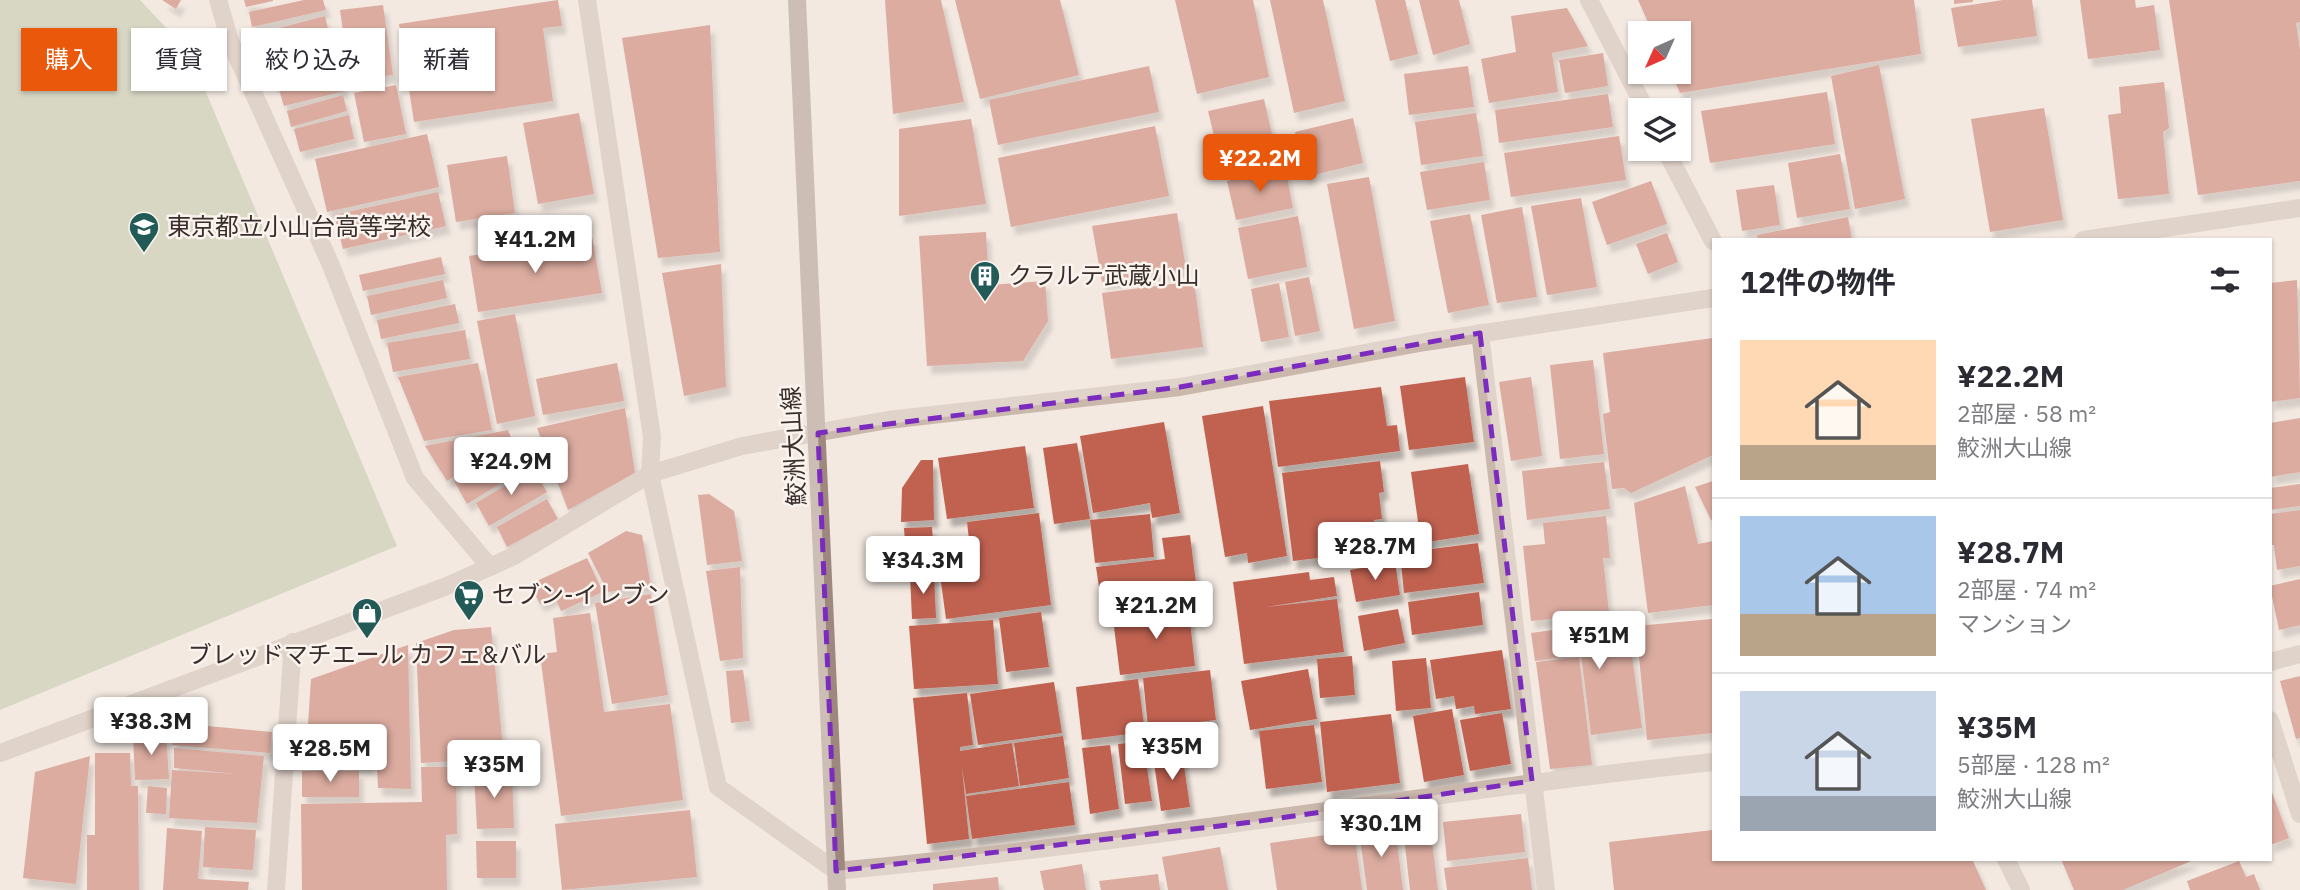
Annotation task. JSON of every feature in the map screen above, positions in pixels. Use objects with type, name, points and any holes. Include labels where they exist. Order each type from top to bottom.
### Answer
[{"type":"main road","name":"鮫洲大山線","points":[[797,0],[837,890]]},
{"type":"street","points":[[218,0],[230,41],[330,263],[415,478],[490,567]]},
{"type":"street","points":[[587,0],[652,436],[650,474],[718,787],[836,871],[1254,822],[1532,781],[1712,762]]},
{"type":"street","points":[[1589,0],[1640,98]]},
{"type":"street","points":[[1671,161],[1712,240]]},
{"type":"street","points":[[2110,238],[2203,231],[2300,208]]},
{"type":"street","points":[[0,753],[447,586],[514,556],[650,474],[708,454],[888,420],[1180,387],[1480,333],[1712,298]]},
{"type":"street","points":[[1480,333],[1546,890]]},
{"type":"street","points":[[276,890],[293,642]]},
{"type":"street","points":[[2272,661],[2300,654]]},
{"type":"street","points":[[2272,726],[2300,814]]},
{"type":"street","points":[[2007,861],[2021,890]]},
{"type":"highlighted area","points":[[1480,333],[1532,781],[1253,822],[836,871],[818,433],[1180,387]]},
{"type":"green space","name":"東京都立小山台高等学校","points":[[0,0],[140,0],[166,28],[131,28],[131,91],[205,91],[397,546],[0,710]]},
{"type":"building","points":[[162,0],[181,0],[176,9]]},
{"type":"building","points":[[244,0],[273,0],[273,1],[246,7]]},
{"type":"building","points":[[304,0],[323,0],[326,10],[252,27],[249,12]]},
{"type":"building","points":[[558,0],[562,26],[543,28],[553,101],[414,122],[409,91],[495,91],[495,28],[400,28],[399,24]]},
{"type":"building","points":[[885,0],[941,0],[964,102],[893,114]]},
{"type":"building","points":[[955,0],[1060,0],[1079,75],[980,99]]},
{"type":"building","points":[[1175,0],[1253,0],[1269,77],[1197,94]]},
{"type":"building","points":[[1270,0],[1323,0],[1345,101],[1294,113]]},
{"type":"building","points":[[1375,0],[1405,0],[1418,54],[1390,61]]},
{"type":"building","points":[[1419,0],[1459,0],[1470,44],[1433,55]]},
{"type":"building","points":[[1638,0],[1914,0],[1921,54],[1680,93],[1676,84],[1691,84],[1691,21],[1648,21]]},
{"type":"building","points":[[1954,0],[1973,0],[1973,2],[1954,4]]},
{"type":"building","points":[[2003,0],[2032,0],[2037,36],[1958,47],[1951,8]]},
{"type":"building","points":[[2080,0],[2135,0],[2136,8],[2154,5],[2160,50],[2088,59]]},
{"type":"building","points":[[2169,0],[2300,0],[2300,22],[2296,23],[2300,50],[2300,181],[2198,195]]},
{"type":"building","points":[[383,5],[393,75],[385,76],[385,28],[343,28],[340,10]]},
{"type":"building","points":[[1567,8],[1588,46],[1552,53],[1558,92],[1489,103],[1481,59],[1516,52],[1511,16]]},
{"type":"building","points":[[325,16],[328,28],[279,28]]},
{"type":"building","points":[[710,25],[720,252],[658,258],[622,38]]},
{"type":"building","points":[[1603,53],[1608,86],[1565,93],[1559,60]]},
{"type":"building","points":[[1879,65],[1905,199],[1855,209],[1831,76]]},
{"type":"building","points":[[1149,66],[1159,112],[998,145],[989,100]]},
{"type":"building","points":[[1468,66],[1474,107],[1409,115],[1404,74]]},
{"type":"building","points":[[2164,82],[2169,128],[2163,132],[2169,194],[2118,199],[2108,115],[2121,113],[2119,87]]},
{"type":"building","points":[[396,85],[406,134],[364,142],[354,93],[385,91],[385,87]]},
{"type":"building","points":[[279,91],[345,91],[284,106]]},
{"type":"building","points":[[1827,92],[1835,144],[1710,163],[1701,111]]},
{"type":"building","points":[[1608,94],[1613,127],[1499,143],[1495,110]]},
{"type":"building","points":[[343,95],[347,111],[291,127],[287,111]]},
{"type":"building","points":[[1264,99],[1277,157],[1222,169],[1208,111]]},
{"type":"building","points":[[2044,108],[2063,220],[1990,232],[1971,119]]},
{"type":"building","points":[[579,113],[594,194],[538,204],[523,123]]},
{"type":"building","points":[[1476,113],[1483,156],[1421,165],[1415,122]]},
{"type":"building","points":[[349,115],[354,139],[300,152],[294,129]]},
{"type":"building","points":[[1353,118],[1363,163],[1305,177],[1295,132]]},
{"type":"building","points":[[971,119],[986,204],[899,216],[899,129]]},
{"type":"building","points":[[1155,126],[1169,196],[1011,227],[998,158]]},
{"type":"building","points":[[427,134],[439,187],[327,212],[315,159]]},
{"type":"building","points":[[1619,136],[1626,180],[1511,197],[1504,153]]},
{"type":"building","points":[[1840,154],[1850,209],[1797,218],[1788,163]]},
{"type":"building","points":[[507,156],[515,213],[456,222],[447,165]]},
{"type":"building","points":[[1484,162],[1490,200],[1427,210],[1420,172]]},
{"type":"building","points":[[1285,167],[1293,208],[1236,220],[1227,181]]},
{"type":"building","points":[[1369,177],[1395,321],[1354,329],[1327,184]]},
{"type":"building","points":[[1651,181],[1667,224],[1607,245],[1592,202]]},
{"type":"building","points":[[1774,185],[1780,225],[1742,231],[1736,190]]},
{"type":"building","points":[[438,192],[446,226],[343,249],[334,215]]},
{"type":"building","points":[[1581,198],[1597,287],[1547,295],[1531,206]]},
{"type":"building","points":[[1522,207],[1537,297],[1497,303],[1481,215]]},
{"type":"building","points":[[1177,213],[1186,269],[1102,282],[1092,226]]},
{"type":"building","points":[[1470,214],[1489,305],[1448,313],[1430,221]]},
{"type":"building","points":[[1298,216],[1307,267],[1248,279],[1238,228]]},
{"type":"building","points":[[1848,217],[1852,238],[1758,238],[1757,235]]},
{"type":"building","name":"クラルテ武蔵小山","points":[[986,232],[989,285],[1045,281],[1048,321],[1023,361],[927,366],[919,236]]},
{"type":"building","points":[[1667,233],[1678,262],[1648,274],[1636,244]]},
{"type":"building","points":[[592,237],[602,293],[478,312],[469,256]]},
{"type":"building","points":[[441,257],[445,274],[363,291],[359,275]]},
{"type":"building","points":[[721,264],[726,387],[684,396],[662,273]]},
{"type":"building","points":[[1309,277],[1320,331],[1295,336],[1285,282]]},
{"type":"building","points":[[443,280],[447,298],[371,315],[367,296]]},
{"type":"building","points":[[2297,280],[2300,398],[2272,402],[2272,283]]},
{"type":"building","points":[[1194,281],[1203,347],[1111,359],[1102,293]]},
{"type":"building","points":[[1279,283],[1289,337],[1261,342],[1251,289]]},
{"type":"building","points":[[455,304],[459,323],[381,339],[377,320]]},
{"type":"building","points":[[515,314],[535,416],[497,424],[477,321]]},
{"type":"building","points":[[465,330],[470,359],[393,372],[387,343]]},
{"type":"building","points":[[1712,338],[1712,455],[1631,493],[1624,488],[1612,489],[1603,414],[1610,412],[1603,353]]},
{"type":"building","points":[[1593,360],[1604,454],[1560,459],[1550,365]]},
{"type":"building","points":[[478,363],[492,430],[424,441],[398,377]]},
{"type":"building","points":[[617,363],[624,401],[543,415],[536,379]]},
{"type":"building","points":[[1465,377],[1474,442],[1409,450],[1400,386]]},
{"type":"building","points":[[1531,377],[1542,456],[1511,461],[1499,382]]},
{"type":"building","points":[[1381,387],[1387,426],[1397,425],[1400,451],[1278,467],[1269,401]]},
{"type":"building","points":[[1263,406],[1287,556],[1248,563],[1247,553],[1225,557],[1202,416]]},
{"type":"building","points":[[625,408],[635,473],[568,510],[537,428]]},
{"type":"building","points":[[2300,418],[2300,472],[2272,477],[2272,423]]},
{"type":"building","points":[[1164,422],[1180,513],[1152,518],[1150,503],[1093,513],[1080,436]]},
{"type":"building","points":[[508,430],[512,440],[447,481],[425,446]]},
{"type":"building","points":[[521,441],[534,463],[467,504],[454,481]]},
{"type":"building","points":[[1077,443],[1090,519],[1054,524],[1043,448]]},
{"type":"building","points":[[1025,446],[1034,508],[947,519],[938,458]]},
{"type":"building","points":[[921,460],[933,460],[934,520],[901,522],[902,488]]},
{"type":"building","points":[[1380,461],[1384,492],[1379,493],[1382,519],[1374,520],[1377,551],[1293,561],[1282,473]]},
{"type":"building","points":[[1604,462],[1610,509],[1527,520],[1522,471]]},
{"type":"building","points":[[1468,464],[1479,534],[1421,543],[1411,472]]},
{"type":"building","points":[[533,469],[547,492],[489,526],[476,503]]},
{"type":"building","points":[[1712,481],[1712,520],[1711,520],[1695,487]]},
{"type":"building","points":[[2300,484],[2300,506],[2272,510],[2272,488]]},
{"type":"building","points":[[1685,486],[1698,544],[1712,541],[1712,605],[1648,613],[1634,503]]},
{"type":"building","points":[[709,494],[734,511],[742,561],[707,565],[698,495]]},
{"type":"building","points":[[547,499],[558,519],[507,547],[497,527]]},
{"type":"building","points":[[2300,510],[2300,566],[2277,570],[2272,545],[2272,514]]},
{"type":"building","points":[[1039,513],[1051,605],[946,619],[937,553],[970,548],[967,522]]},
{"type":"building","points":[[1150,514],[1154,557],[1095,563],[1090,520]]},
{"type":"building","points":[[1606,516],[1610,558],[1603,558],[1609,613],[1531,621],[1523,546],[1545,544],[1543,523]]},
{"type":"building","points":[[932,527],[935,568],[907,570],[904,528]]},
{"type":"building","points":[[626,531],[642,535],[651,586],[608,592],[588,553]]},
{"type":"building","points":[[1190,535],[1196,583],[1100,594],[1096,567],[1165,559],[1162,538]]},
{"type":"building","points":[[1478,543],[1484,583],[1404,593],[1401,563],[1411,562],[1409,552]]},
{"type":"building","points":[[587,558],[603,592],[561,611],[555,597],[540,604],[530,584]]},
{"type":"building","points":[[1395,562],[1400,595],[1356,602],[1350,570]]},
{"type":"building","points":[[740,567],[743,658],[720,661],[706,571]]},
{"type":"building","points":[[934,572],[936,618],[912,619],[910,575]]},
{"type":"building","points":[[1309,572],[1310,580],[1334,577],[1337,596],[1266,607],[1337,599],[1344,652],[1244,664],[1233,582]]},
{"type":"building","points":[[2300,579],[2300,625],[2279,630],[2272,586]]},
{"type":"building","points":[[1479,592],[1483,625],[1412,635],[1408,602]]},
{"type":"building","points":[[651,594],[668,695],[612,704],[595,603]]},
{"type":"building","points":[[1188,603],[1195,666],[1120,675],[1114,627],[1137,624],[1135,609]]},
{"type":"building","points":[[1398,609],[1405,643],[1364,651],[1358,616]]},
{"type":"building","points":[[1041,612],[1049,667],[1006,672],[999,618]]},
{"type":"building","points":[[590,613],[604,712],[670,704],[683,800],[561,816],[540,654],[557,652],[553,618]]},
{"type":"building","points":[[1712,619],[1712,733],[1647,740],[1636,626]]},
{"type":"building","points":[[993,620],[998,684],[914,689],[909,626]]},
{"type":"building","points":[[1627,620],[1642,728],[1591,735],[1581,654],[1535,661],[1531,633]]},
{"type":"building","points":[[491,627],[504,758],[421,763],[416,643],[454,630]]},
{"type":"building","points":[[408,645],[411,789],[378,788],[375,726],[308,724],[311,679]]},
{"type":"building","points":[[1502,650],[1511,709],[1475,714],[1474,706],[1456,709],[1454,696],[1436,699],[1430,660]]},
{"type":"building","points":[[1352,656],[1355,695],[1320,698],[1317,659]]},
{"type":"building","points":[[1579,657],[1592,765],[1550,769],[1536,662]]},
{"type":"building","points":[[1426,658],[1431,708],[1396,711],[1392,661]]},
{"type":"building","points":[[1308,669],[1317,719],[1250,730],[1241,681]]},
{"type":"building","points":[[743,670],[750,721],[731,723],[726,671]]},
{"type":"building","points":[[1210,670],[1216,720],[1148,728],[1143,678]]},
{"type":"building","points":[[2300,676],[2300,738],[2296,739],[2280,681]]},
{"type":"building","points":[[1138,679],[1145,732],[1082,740],[1076,687]]},
{"type":"building","points":[[1054,682],[1062,733],[978,745],[970,694]]},
{"type":"building","points":[[967,693],[973,745],[960,747],[960,751],[1012,743],[1019,786],[966,794],[962,767],[969,839],[927,844],[913,698]]},
{"type":"building","points":[[1452,709],[1464,775],[1424,782],[1413,716]]},
{"type":"building","points":[[1502,713],[1511,764],[1470,771],[1460,720]]},
{"type":"building","points":[[1391,714],[1400,783],[1327,792],[1320,722]]},
{"type":"building","points":[[175,723],[272,732],[270,753],[172,745]]},
{"type":"building","points":[[1314,725],[1322,782],[1266,789],[1259,731]]},
{"type":"building","points":[[166,733],[169,779],[135,780],[133,734]]},
{"type":"building","points":[[306,734],[369,736],[369,766],[305,763]]},
{"type":"building","points":[[1063,736],[1069,778],[1020,786],[1014,743]]},
{"type":"building","points":[[1143,741],[1152,801],[1125,804],[1118,744]]},
{"type":"building","points":[[1110,745],[1119,809],[1090,814],[1082,748]]},
{"type":"building","points":[[174,748],[264,756],[257,823],[169,818],[172,770],[237,774],[174,768]]},
{"type":"building","points":[[1182,752],[1190,807],[1161,811],[1153,756]]},
{"type":"building","points":[[95,753],[130,753],[131,786],[138,786],[139,890],[87,890],[87,835],[95,835]]},
{"type":"building","points":[[90,756],[76,884],[23,878],[35,772]]},
{"type":"building","points":[[421,767],[456,767],[457,834],[446,835],[447,890],[302,890],[301,804],[422,802]]},
{"type":"building","points":[[302,771],[359,771],[359,797],[302,797]]},
{"type":"building","points":[[512,772],[514,828],[477,829],[474,773]]},
{"type":"building","points":[[1069,782],[1075,825],[972,839],[966,796]]},
{"type":"building","points":[[148,786],[167,788],[166,814],[146,813]]},
{"type":"building","points":[[2272,792],[2289,838],[2272,844]]},
{"type":"building","points":[[690,810],[697,877],[562,890],[555,824]]},
{"type":"building","points":[[1521,814],[1525,852],[1447,861],[1443,822]]},
{"type":"building","points":[[1430,825],[1438,890],[1410,890],[1403,828]]},
{"type":"building","points":[[1395,826],[1403,890],[1367,890],[1359,831]]},
{"type":"building","points":[[205,827],[256,830],[253,870],[203,867]]},
{"type":"building","points":[[167,828],[202,831],[198,879],[249,882],[248,890],[163,890]]},
{"type":"building","points":[[1712,830],[1712,861],[1973,861],[1986,890],[1614,890],[1609,842]]},
{"type":"building","points":[[1354,831],[1362,890],[1277,890],[1270,843]]},
{"type":"building","points":[[476,841],[516,841],[516,878],[477,878]]},
{"type":"building","points":[[1220,847],[1228,890],[1168,890],[1162,857]]},
{"type":"building","points":[[1528,858],[1532,890],[1447,890],[1444,868]]},
{"type":"building","points":[[2062,861],[2191,861],[2123,890],[2074,890]]},
{"type":"building","points":[[2239,861],[2246,877],[2254,874],[2260,890],[2190,890],[2187,881]]},
{"type":"building","points":[[1082,864],[1086,890],[1044,890],[1040,871]]},
{"type":"building","points":[[1158,874],[1160,890],[1101,890],[1099,881]]},
{"type":"building","points":[[998,877],[999,890],[933,890],[933,884]]},
{"type":"place","name":"東京都立小山台高等学校","points":[[144,254]]},
{"type":"place","name":"クラルテ武蔵小山","points":[[985,303]]},
{"type":"place","name":"セブン-イレブン","points":[[469,622]]},
{"type":"place","name":"ブレッドマチエール カフェ&バル","points":[[367,640]]}]
